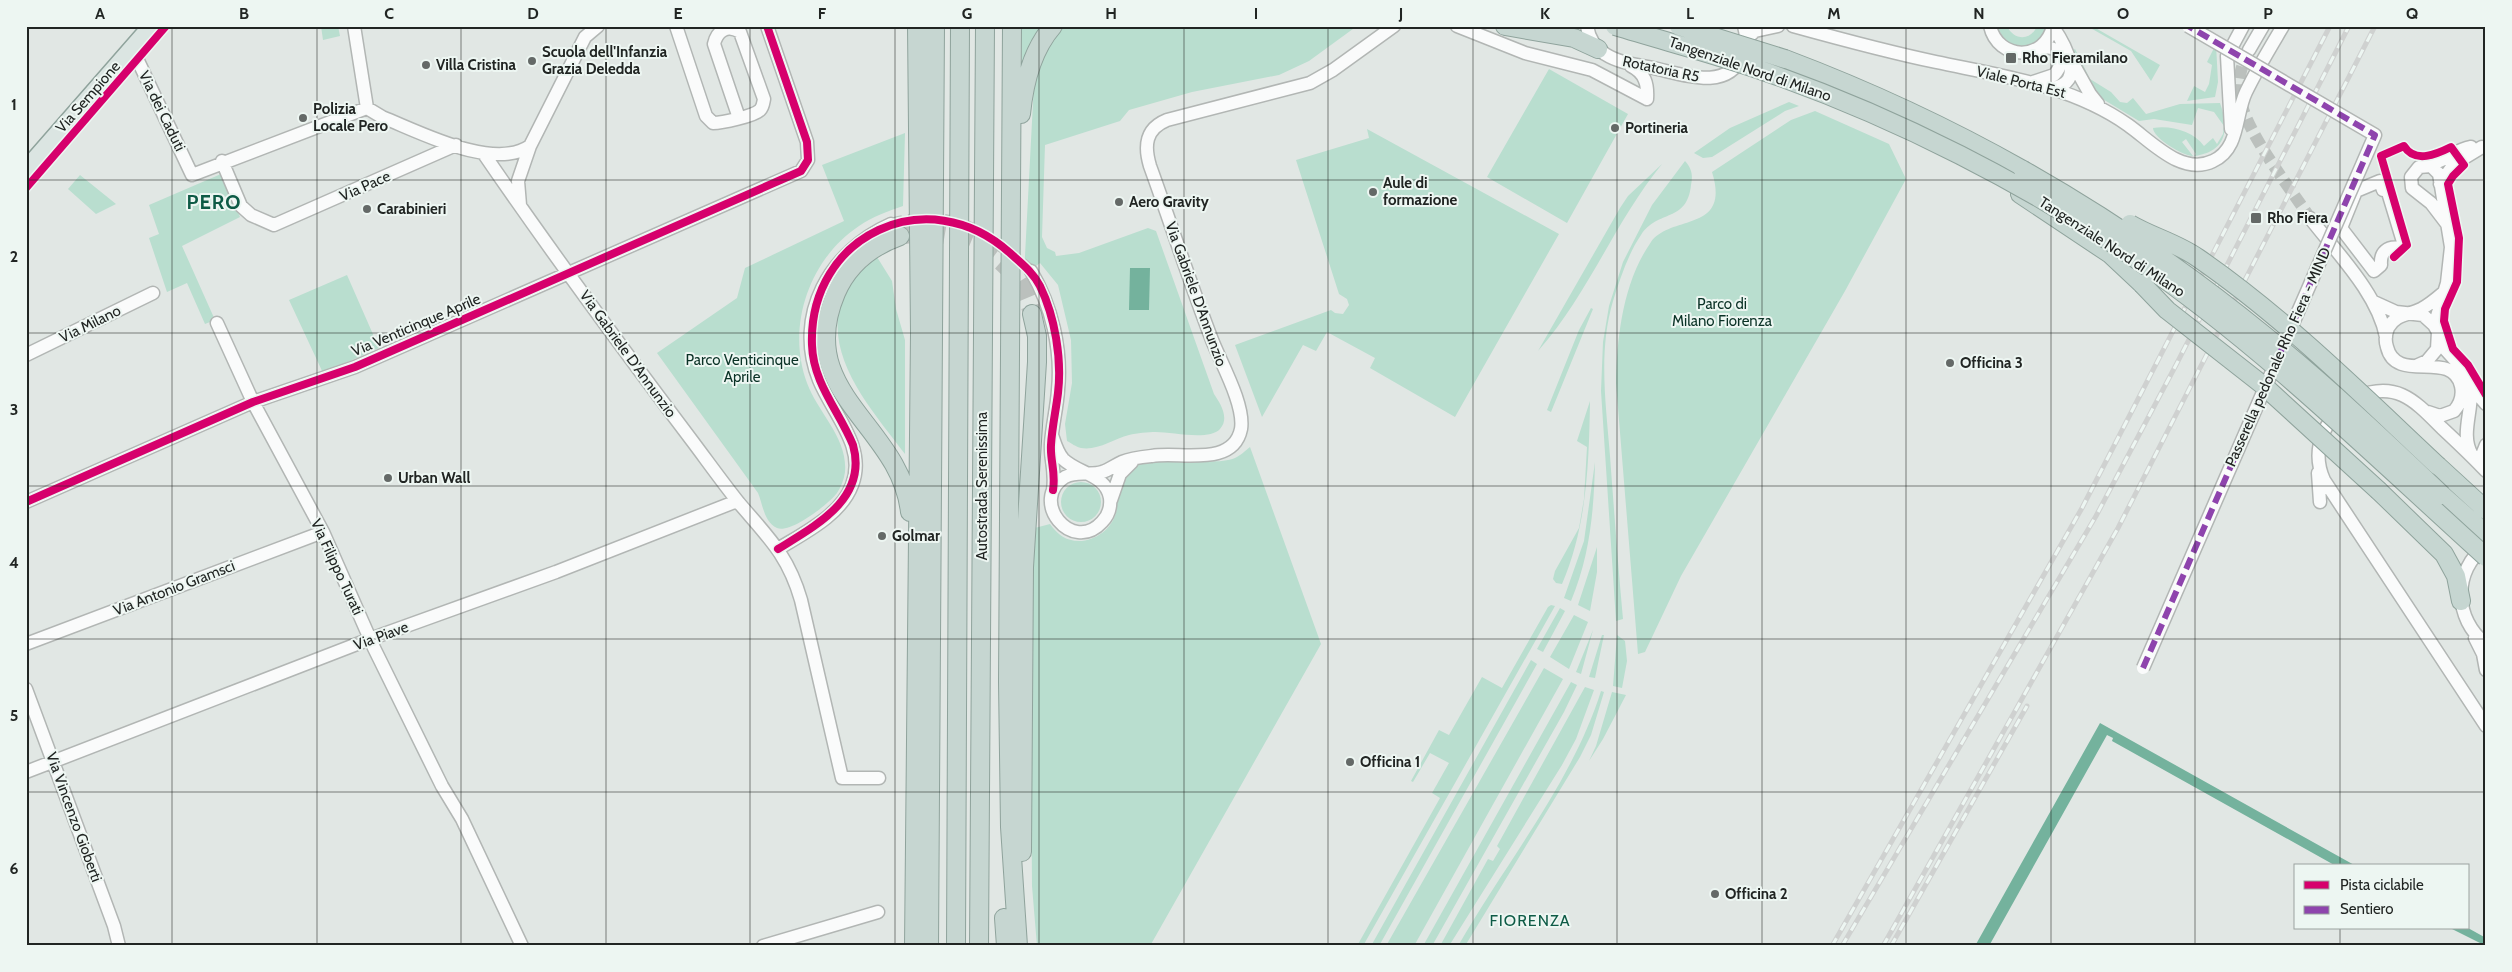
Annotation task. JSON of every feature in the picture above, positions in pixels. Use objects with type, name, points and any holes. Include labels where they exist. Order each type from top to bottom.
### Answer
[{"type":"highway","name":"Autostrada Serenissima","points":[[956,946],[960,26]]},
{"type":"highway","name":"Autostrada Serenissima","points":[[979,946],[985,26]]},
{"type":"highway","points":[[1012,26],[1008,682],[1010,826],[1018,946]]},
{"type":"highway","points":[[1011,302],[1020,197],[1022,101],[1035,52],[1053,26]]},
{"type":"highway","points":[[1505,26],[1574,38],[1598,49]]},
{"type":"highway","name":"Tangenziale Nord di Milano","points":[[1616,26],[1702,51],[1791,81],[1878,116],[2067,214],[2183,293],[2298,386],[2486,557]]},
{"type":"highway","name":"Tangenziale Nord di Milano","points":[[1679,26],[1785,59],[1849,84],[1928,120],[2023,170],[2146,246],[2256,329],[2337,397],[2486,534]]},
{"type":"highway","points":[[1716,26],[1785,59]]},
{"type":"highway","points":[[914,946],[920,343],[928,29]]},
{"type":"highway","points":[[928,29],[929,946]]},
{"type":"highway","points":[[2023,170],[2081,193],[2142,230],[2197,257],[2294,332],[2486,510]]},
{"type":"highway","points":[[1993,174],[2038,208],[2110,254],[2167,310],[2264,386],[2379,491],[2444,554],[2456,576],[2461,601]]},
{"type":"highway","points":[[895,230],[848,273],[838,288],[830,310],[826,344],[832,372],[840,389],[886,450],[906,488],[910,512],[910,571],[916,655]]},
{"type":"highway","points":[[1024,946],[1024,567],[1037,349],[1032,314]]},
{"type":"highway","points":[[1006,946],[1003,889],[1004,785],[1008,682]]},
{"type":"main road","name":"Via Sempione","points":[[26,169],[151,26]]},
{"type":"street","points":[[354,26],[367,108]]},
{"type":"street","points":[[520,207],[518,181],[530,146],[585,37],[598,26]]},
{"type":"street","points":[[676,26],[706,116],[713,123],[739,118],[756,113],[763,106],[764,99],[740,32],[730,28],[724,29],[715,38],[715,50],[739,118]]},
{"type":"street","name":"Via Venticinque Aprile","points":[[26,502],[253,402],[355,367],[801,171],[808,160],[807,142],[767,26]]},
{"type":"street","name":"Via Gabriele D'Annunzio","points":[[1086,473],[1102,472],[1136,458],[1158,454],[1216,454],[1227,450],[1234,443],[1241,428],[1236,400],[1212,340],[1150,166],[1146,148],[1149,135],[1156,126],[1167,120],[1310,83],[1333,70],[1394,26]]},
{"type":"street","points":[[1457,26],[1525,54],[1592,70],[1647,99]]},
{"type":"street","points":[[1587,26],[1589,36],[1598,49]]},
{"type":"street","name":"Rotatoria R5","points":[[1598,49],[1617,60],[1681,74],[1708,78],[1725,76],[1740,60],[1746,39],[1744,26]]},
{"type":"street","points":[[1746,39],[1754,30],[1778,26]]},
{"type":"street","name":"Viale Porta Est","points":[[1793,26],[1932,61],[2051,88],[2104,109],[2184,164],[2195,166],[2208,163],[2220,158],[2228,148]]},
{"type":"street","points":[[1990,26],[1998,43],[2006,50],[2026,54],[2051,47],[2059,54],[2060,64],[2054,75],[2031,82]]},
{"type":"street","name":"Passerella pedonale Rho Fiera - MIND","points":[[2143,668],[2375,135],[2188,26]]},
{"type":"street","points":[[2228,148],[2231,128],[2226,68],[2227,56],[2242,26]]},
{"type":"street","points":[[2249,50],[2263,26]]},
{"type":"street","points":[[2228,148],[2236,133],[2240,107],[2246,92],[2283,26]]},
{"type":"street","points":[[2036,50],[2048,39],[2053,27]]},
{"type":"street","points":[[2053,27],[2093,100],[2104,109]]},
{"type":"street","name":"Via dei Caduti","points":[[132,48],[192,175],[222,162]]},
{"type":"street","points":[[2051,88],[2061,86],[2069,78],[2071,67],[2069,57]]},
{"type":"street","points":[[1617,60],[1635,68],[1643,75],[1647,84],[1647,99]]},
{"type":"street","points":[[1647,99],[1661,77],[1681,74]]},
{"type":"street","points":[[367,108],[382,117],[484,154],[510,154],[521,152],[530,146]]},
{"type":"street","points":[[222,162],[367,108]]},
{"type":"street","name":"Via Pace","points":[[222,162],[241,206],[251,215],[274,225],[456,145]]},
{"type":"street","points":[[2447,224],[2430,203],[2411,185],[2411,176],[2416,168],[2438,163],[2465,148],[2484,147]]},
{"type":"street","points":[[2418,193],[2431,194],[2437,190],[2454,164],[2484,147]]},
{"type":"street","name":"Via Gabriele D'Annunzio","points":[[484,154],[520,207],[737,500],[778,549],[794,575],[801,600],[842,778],[879,778]]},
{"type":"street","points":[[2415,366],[2423,364],[2433,356],[2437,348],[2437,316],[2447,283],[2451,256],[2438,172],[2427,165]]},
{"type":"street","points":[[2380,181],[2383,190],[2387,189],[2404,244],[2400,248],[2387,249],[2381,256],[2380,265],[2374,270],[2341,228],[2356,191],[2365,185],[2380,181]]},
{"type":"street","points":[[2310,218],[2372,300],[2382,318],[2388,352],[2394,359],[2401,364],[2449,369],[2457,377],[2462,388],[2460,401],[2449,414],[2440,416],[2424,410]]},
{"type":"street","points":[[778,549],[829,515],[841,503],[852,487],[855,477],[856,454],[818,378],[813,358],[813,320],[826,279],[837,262],[859,241],[895,230]]},
{"type":"street","points":[[1031,272],[1050,311],[1058,353],[1058,392],[1051,455],[1055,470],[1054,490]]},
{"type":"street","name":"Via Milano","points":[[26,356],[153,293]]},
{"type":"street","points":[[2386,338],[2393,321],[2422,308],[2443,293]]},
{"type":"street","points":[[2372,300],[2386,309],[2411,313],[2430,319],[2445,349],[2464,370],[2469,381],[2486,404]]},
{"type":"street","name":"Via Filippo Turati","points":[[217,323],[253,402],[323,532],[370,639],[442,786],[462,819],[522,946]]},
{"type":"street","points":[[2469,381],[2471,394],[2467,436],[2473,457]]},
{"type":"street","points":[[2320,502],[2317,458],[2326,427],[2335,415],[2356,398],[2373,392],[2389,391],[2404,395],[2424,410],[2486,471]]},
{"type":"street","points":[[1052,435],[1056,448],[1063,459],[1096,478],[1105,486],[1110,502]]},
{"type":"street","points":[[2486,445],[2482,460],[2486,471]]},
{"type":"street","points":[[1086,473],[1070,474],[1063,478],[1054,490],[1051,498],[1054,516],[1066,529],[1074,532],[1083,532],[1099,526],[1109,511],[1110,502],[1120,474],[1136,458]]},
{"type":"street","points":[[2317,458],[2324,480],[2486,726]]},
{"type":"street","name":"Via Piave","points":[[26,772],[370,639],[556,572],[737,500]]},
{"type":"street","name":"Via Antonio Gramsci","points":[[26,644],[323,532]]},
{"type":"street","points":[[2486,546],[2470,562],[2462,581],[2461,601],[2464,616],[2483,654],[2486,670]]},
{"type":"street","points":[[2471,630],[2486,644]]},
{"type":"street","name":"Via Vincenzo Gioberti","points":[[26,689],[114,926],[119,946]]},
{"type":"street","points":[[763,946],[878,912]]},
{"type":"green space","points":[[321,26],[338,26],[340,36],[323,40]]},
{"type":"green space","points":[[1022,26],[1046,26],[1025,63],[1022,63]]},
{"type":"green space","points":[[1065,26],[1357,26],[1309,61],[1279,75],[1192,92],[1129,110],[1120,121],[1045,145],[1042,237],[1047,248],[1055,252],[1056,256],[1079,253],[1148,228],[1156,231],[1214,394],[1223,411],[1223,425],[1215,433],[1190,435],[1156,432],[1139,433],[1093,448],[1079,447],[1067,441],[1065,424],[1072,383],[1071,340],[1058,285],[1040,263],[1024,275],[1034,83],[1042,60],[1050,45]]},
{"type":"green space","points":[[1998,26],[2007,26],[2018,37],[2027,37],[2037,26],[2046,26],[2037,41],[2030,45],[2022,46],[2014,45],[2007,41]]},
{"type":"green space","points":[[2087,26],[2092,26],[2160,65],[2151,81],[2131,51]]},
{"type":"green space","points":[[2216,44],[2218,82],[2215,97],[2187,101],[2194,86],[2205,92],[2209,84],[2212,65],[2207,62]]},
{"type":"green space","points":[[2075,49],[2090,79],[2111,92],[2120,102],[2127,103],[2133,98],[2146,114],[2180,104],[2220,103],[2225,122],[2225,131],[2219,145],[2205,154],[2194,156],[2196,154],[2186,139],[2182,142],[2193,156],[2169,146],[2158,137],[2153,128],[2167,127],[2181,130],[2194,136],[2204,146],[2213,138],[2217,144],[2223,134],[2224,126],[2214,112],[2198,108],[2192,125],[2154,119],[2139,121],[2096,95],[2072,51]]},
{"type":"green space","points":[[1549,69],[1628,114],[1567,223],[1487,177]]},
{"type":"green space","points":[[1789,102],[1799,106],[1785,111],[1712,157],[1703,158],[1694,153],[1730,128]]},
{"type":"green space","name":"Parco di Milano Fiorenza","points":[[1815,111],[1889,144],[1906,179],[1845,291],[1681,576],[1645,652],[1638,654],[1616,383],[1620,328],[1628,292],[1641,258],[1651,242],[1660,233],[1706,214],[1713,205],[1716,191],[1712,172],[1791,120]]},
{"type":"green space","points":[[1367,129],[1559,234],[1455,417],[1370,368],[1375,358],[1327,332],[1316,351],[1303,345],[1262,417],[1235,345],[1331,310],[1335,313],[1343,314],[1349,305],[1347,299],[1339,294],[1296,160],[1369,138]]},
{"type":"green space","name":"Parco Venticinque Aprile","points":[[905,133],[903,206],[869,220],[842,240],[815,275],[806,296],[801,317],[799,339],[801,362],[812,394],[842,448],[845,460],[843,481],[833,498],[809,517],[791,527],[777,528],[769,522],[764,513],[758,493],[657,353],[737,298],[745,268],[844,221],[822,165]]},
{"type":"green space","points":[[1685,161],[1691,169],[1692,175],[1688,197],[1678,211],[1655,222],[1641,235],[1625,267],[1608,320],[1604,359],[1605,398],[1623,619],[1616,621],[1601,391],[1603,342],[1609,306],[1623,262],[1652,205]]},
{"type":"green space","points":[[1662,164],[1629,210],[1572,306],[1538,351],[1620,208],[1628,196]]},
{"type":"green space","points":[[221,174],[240,217],[182,246],[215,320],[205,324],[187,283],[167,292],[149,238],[159,234],[149,205]]},
{"type":"green space","points":[[80,175],[116,204],[96,214],[68,189]]},
{"type":"green space","points":[[877,257],[892,281],[896,309],[905,340],[905,454],[878,419],[853,380],[838,338],[838,316],[844,294],[854,278]]},
{"type":"green space","points":[[347,275],[379,348],[323,373],[289,300]]},
{"type":"green space","points":[[1591,308],[1593,309],[1551,412],[1547,410],[1579,330]]},
{"type":"green space","points":[[1590,401],[1589,448],[1585,494],[1582,517],[1577,540],[1562,584],[1556,583],[1553,579],[1555,571],[1579,528],[1584,499],[1587,447],[1577,441]]},
{"type":"green space","points":[[1250,447],[1321,644],[1150,946],[1037,946],[1032,886],[1031,529],[1050,524],[1067,539],[1082,541],[1094,538],[1110,526],[1116,514],[1119,485],[1124,476],[1134,467],[1142,463],[1167,460],[1224,461],[1237,457]]},
{"type":"green space","points":[[1595,462],[1594,498],[1590,533],[1583,567],[1571,601],[1564,598],[1584,541]]},
{"type":"green space","points":[[1081,482],[1095,488],[1101,502],[1095,516],[1081,522],[1067,516],[1061,502],[1067,488]]},
{"type":"green space","points":[[1597,547],[1597,572],[1590,611],[1578,605]]},
{"type":"green space","points":[[1551,605],[1555,606],[1363,946],[1357,946],[1440,798],[1432,793],[1449,763],[1430,753],[1413,782],[1411,781],[1439,730],[1449,735],[1482,677],[1502,688],[1548,607]]},
{"type":"green space","points":[[1560,608],[1565,611],[1543,652],[1537,649]]},
{"type":"green space","points":[[1574,615],[1588,622],[1569,669],[1550,657]]},
{"type":"green space","points":[[1593,630],[1581,674],[1576,672]]},
{"type":"green space","points":[[1602,635],[1604,635],[1595,678],[1589,677]]},
{"type":"green space","points":[[1617,635],[1625,641],[1627,661],[1622,688],[1613,686]]},
{"type":"green space","points":[[1531,660],[1537,664],[1379,946],[1371,946]]},
{"type":"green space","points":[[1544,668],[1563,679],[1414,946],[1386,946]]},
{"type":"green space","points":[[1571,682],[1577,685],[1564,712],[1432,946],[1423,946]]},
{"type":"green space","points":[[1585,687],[1594,690],[1576,739],[1562,765],[1449,946],[1440,946],[1488,859],[1493,861],[1500,849],[1497,846]]},
{"type":"green space","points":[[1601,691],[1604,692],[1591,735],[1580,757],[1465,946],[1458,946],[1556,790],[1588,725]]},
{"type":"green space","points":[[1612,692],[1626,695],[1589,761],[1596,746]]},
{"type":"shaded area","points":[[1130,268],[1150,268],[1149,310],[1129,310]]},
{"type":"shaded area","points":[[2100,723],[2352,864],[2332,864],[2112,741],[2113,738],[2107,735],[1989,946],[1975,946]]},
{"type":"shaded area","points":[[2470,929],[2486,938],[2486,946],[2454,930]]},
{"type":"tunnel","points":[[2249,50],[2239,80],[2239,91],[2248,122],[2267,156],[2310,218]]},
{"type":"tunnel","points":[[891,224],[932,219],[951,221],[967,226],[999,245],[1031,271]]},
{"type":"tunnel","points":[[900,236],[921,233],[942,235],[963,240],[982,248],[999,260],[1014,275],[1025,293],[1032,314]]},
{"type":"railway","points":[[1832,946],[2082,508],[2330,26]]},
{"type":"railway","points":[[1842,946],[2096,516],[2176,365],[2349,26]]},
{"type":"railway","points":[[1883,946],[2118,528],[2375,26]]},
{"type":"railway","points":[[1891,946],[2027,706]]},
{"type":"marked path","points":[[2143,668],[2375,135],[2188,26]]},
{"type":"cycle path","points":[[26,188],[166,26]]},
{"type":"cycle path","points":[[26,502],[253,402],[355,367],[801,171],[808,160],[807,142],[767,26]]},
{"type":"cycle path","points":[[2394,257],[2407,245],[2381,156],[2404,146],[2414,155],[2420,156],[2433,155],[2451,147],[2464,165],[2448,184],[2459,238],[2457,282],[2445,309],[2444,321],[2453,349],[2468,365],[2486,395]]},
{"type":"cycle path","points":[[778,549],[823,520],[836,508],[846,495],[853,480],[856,464],[853,445],[822,384],[813,359],[812,345],[816,306],[830,274],[851,248],[879,230],[910,221],[944,221],[978,231],[1010,253],[1030,272],[1040,286],[1050,311],[1056,338],[1059,366],[1058,393],[1051,445],[1054,478],[1053,490]]},
{"type":"place","name":"Rho Fieramilano","points":[[2011,58]]},
{"type":"place","name":"Scuola dell'Infanzia Grazia Deledda","points":[[532,61]]},
{"type":"place","name":"Villa Cristina","points":[[426,65]]},
{"type":"place","name":"Polizia Locale Pero","points":[[303,118]]},
{"type":"place","name":"Portineria","points":[[1615,128]]},
{"type":"place","name":"Aule di formazione","points":[[1373,192]]},
{"type":"place","name":"Aero Gravity","points":[[1119,202]]},
{"type":"place","name":"Carabinieri","points":[[367,209]]},
{"type":"place","name":"Rho Fiera","points":[[2256,218]]},
{"type":"place","name":"Officina 3","points":[[1950,363]]},
{"type":"place","name":"Urban Wall","points":[[388,478]]},
{"type":"place","name":"Golmar","points":[[882,536]]},
{"type":"place","name":"Officina 1","points":[[1350,762]]},
{"type":"place","name":"Officina 2","points":[[1715,894]]},
{"type":"district","name":"PERO","points":[[214,202]]},
{"type":"district","name":"FIORENZA","points":[[1530,920]]}]
